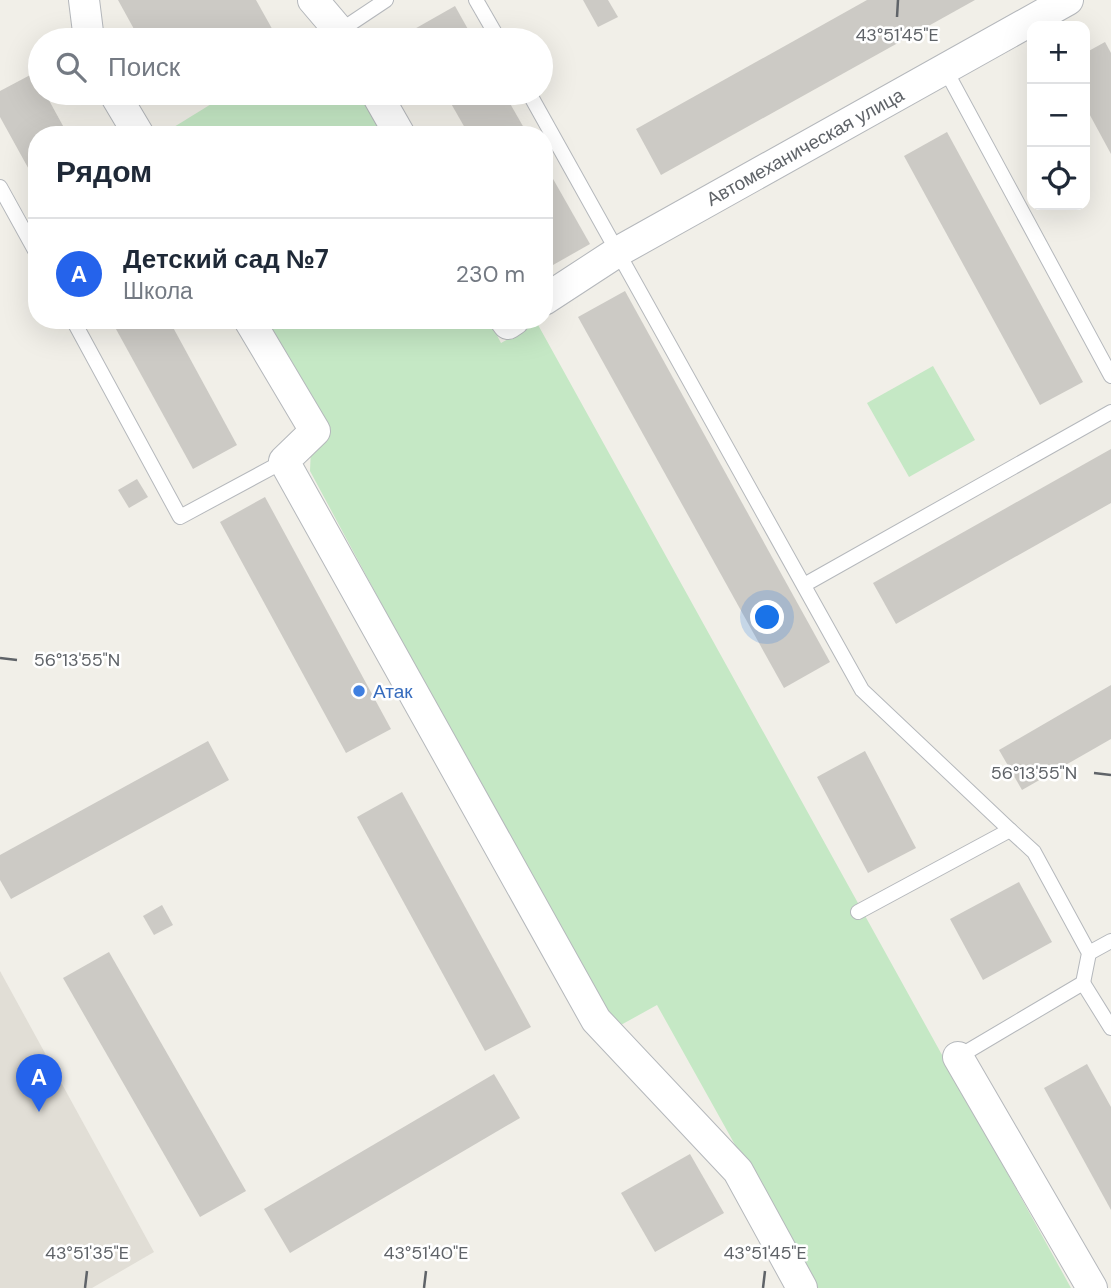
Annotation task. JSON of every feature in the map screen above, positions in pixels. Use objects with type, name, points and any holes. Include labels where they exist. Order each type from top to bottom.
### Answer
[{"type":"street","points":[[84,0],[88,28]]},
{"type":"street","points":[[313,0],[338,28]]},
{"type":"street","name":"Автомеханическая улица","points":[[553,294],[619,251],[1069,0]]},
{"type":"street","points":[[121,105],[134,126]]},
{"type":"street","points":[[383,105],[395,126]]},
{"type":"street","points":[[254,329],[315,431],[284,461],[596,1020],[738,1171],[802,1288]]},
{"type":"street","points":[[958,1057],[1092,1288]]},
{"type":"lane","points":[[352,28],[386,0]]},
{"type":"lane","points":[[476,0],[492,28]]},
{"type":"lane","points":[[945,69],[1111,376]]},
{"type":"lane","points":[[536,105],[548,126]]},
{"type":"lane","points":[[553,135],[862,690],[1034,852],[1088,953],[1083,983],[1111,1028]]},
{"type":"lane","points":[[0,187],[28,238]]},
{"type":"lane","points":[[78,329],[180,517],[284,461]]},
{"type":"lane","points":[[804,585],[1111,412]]},
{"type":"lane","points":[[858,912],[1010,830]]},
{"type":"lane","points":[[1088,953],[1111,941]]},
{"type":"lane","points":[[958,1057],[1083,983]]},
{"type":"shaded area","points":[[0,971],[154,1252],[92,1288],[0,1288]]},
{"type":"green space","points":[[210,105],[369,105],[380,126],[176,126]]},
{"type":"green space","points":[[260,329],[494,329],[501,343],[526,329],[540,329],[1071,1288],[815,1288],[657,1005],[619,1026],[603,1016],[310,471],[311,447]]},
{"type":"green space","points":[[933,366],[975,440],[909,477],[867,403]]},
{"type":"building","points":[[118,0],[256,0],[272,28],[133,28]]},
{"type":"building","points":[[583,0],[608,0],[618,17],[598,27]]},
{"type":"building","points":[[867,0],[975,0],[661,175],[636,129]]},
{"type":"building","points":[[455,6],[467,28],[416,28]]},
{"type":"building","points":[[1105,42],[1111,53],[1111,154],[1090,115],[1090,50]]},
{"type":"building","points":[[28,76],[28,105],[52,105],[63,126],[28,126],[28,168],[0,117],[0,91]]},
{"type":"building","points":[[452,105],[511,105],[523,126],[464,126]]},
{"type":"building","points":[[947,132],[1083,382],[1040,405],[904,156]]},
{"type":"building","points":[[553,179],[590,244],[553,265]]},
{"type":"building","points":[[625,291],[830,662],[784,688],[578,317]]},
{"type":"building","points":[[116,329],[174,329],[237,445],[193,469]]},
{"type":"building","points":[[1111,449],[1111,503],[896,624],[873,583]]},
{"type":"building","points":[[137,479],[148,497],[129,508],[118,490]]},
{"type":"building","points":[[265,497],[391,729],[346,753],[220,522]]},
{"type":"building","points":[[1111,685],[1111,739],[1022,790],[999,750]]},
{"type":"building","points":[[208,741],[229,780],[11,899],[0,880],[0,855]]},
{"type":"building","points":[[865,751],[916,848],[868,873],[817,777]]},
{"type":"building","points":[[402,792],[531,1027],[485,1051],[357,817]]},
{"type":"building","points":[[1019,882],[1052,942],[983,980],[950,919]]},
{"type":"building","points":[[162,905],[173,925],[154,935],[143,916]]},
{"type":"building","points":[[109,952],[246,1191],[200,1217],[63,978]]},
{"type":"building","points":[[1087,1064],[1111,1107],[1111,1210],[1044,1088]]},
{"type":"building","points":[[494,1074],[520,1118],[290,1253],[264,1209]]},
{"type":"building","points":[[690,1154],[724,1213],[655,1252],[621,1193]]},
{"type":"place","name":"Атак","points":[[359,691]]},
{"type":"place","name":"Детский сад №7","points":[[39,1112]]}]
